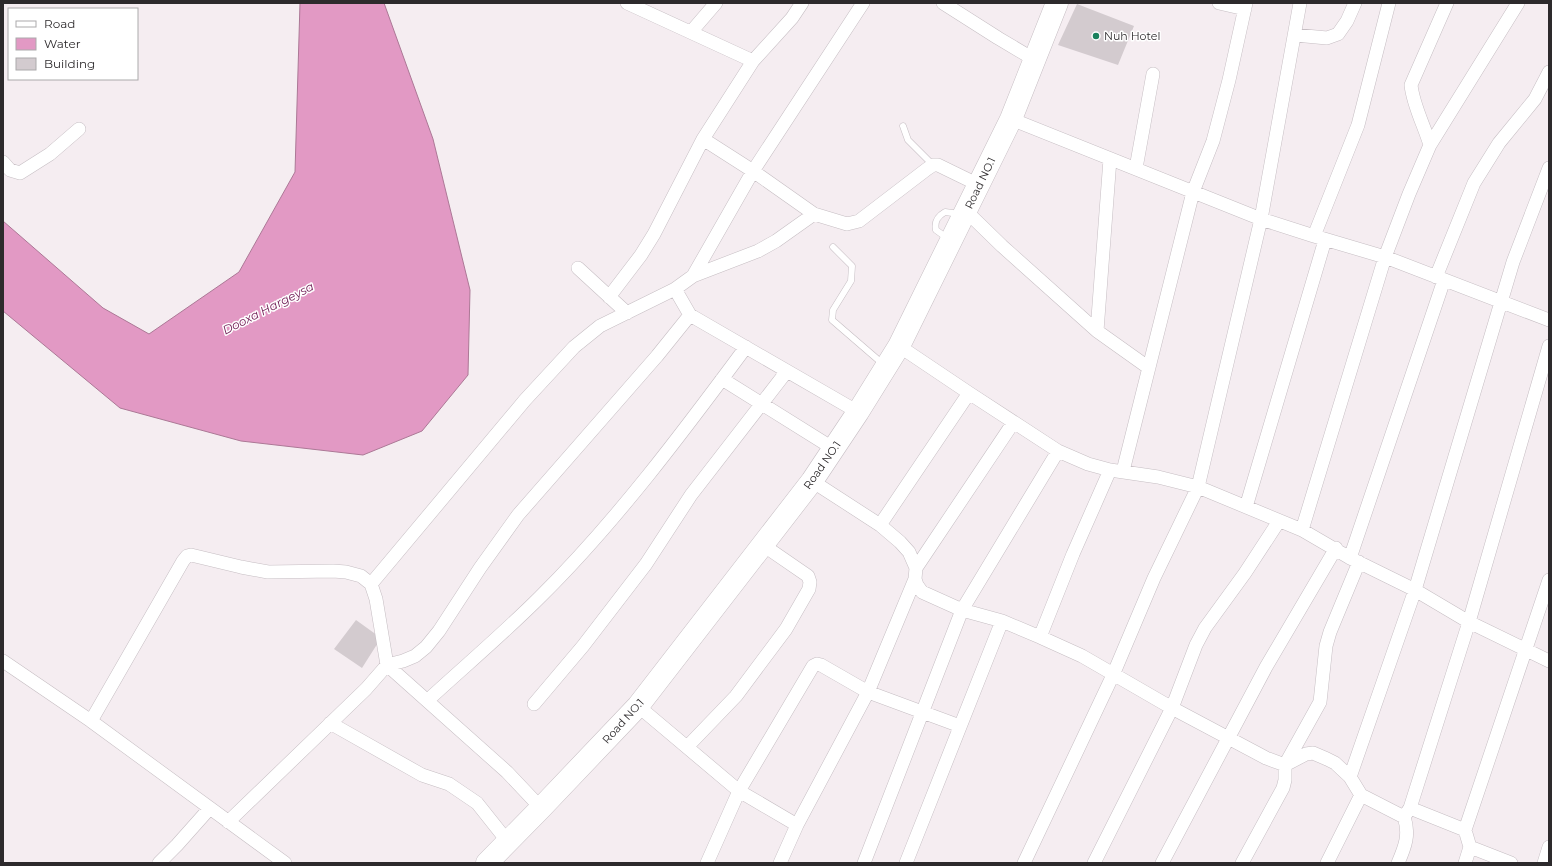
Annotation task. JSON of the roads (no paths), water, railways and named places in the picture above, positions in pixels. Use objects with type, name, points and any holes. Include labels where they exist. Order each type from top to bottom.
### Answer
[{"type":"highway","name":"Road NO.1","points":[[487,863],[638,706],[812,481],[834,449],[899,346],[1011,119],[1057,3]]},
{"type":"street","points":[[627,3],[753,61]]},
{"type":"street","points":[[691,32],[716,3]]},
{"type":"street","points":[[609,297],[641,255],[654,234],[703,139],[753,61],[792,18],[802,3]]},
{"type":"street","points":[[693,276],[753,171],[863,3]]},
{"type":"street","points":[[944,3],[1035,60]]},
{"type":"street","points":[[1123,471],[1194,192],[1213,141],[1246,6],[1219,3]]},
{"type":"street","points":[[1024,863],[1113,675],[1154,578],[1198,487],[1261,219],[1300,3]]},
{"type":"street","points":[[1295,35],[1327,38],[1338,34],[1347,21],[1355,3]]},
{"type":"street","points":[[1246,507],[1319,238],[1358,126],[1389,3]]},
{"type":"street","points":[[1430,145],[1412,94],[1411,85],[1447,3]]},
{"type":"street","points":[[1302,530],[1385,258],[1430,145],[1518,3]]},
{"type":"street","points":[[1242,863],[1283,788],[1286,765],[1320,702],[1326,646],[1330,632],[1354,560],[1440,279],[1474,183],[1499,143],[1535,99],[1549,72]]},
{"type":"street","points":[[1136,168],[1153,74]]},
{"type":"street","points":[[1011,119],[1261,219],[1385,258],[1549,320]]},
{"type":"street","points":[[3,162],[10,170],[20,173],[50,154],[79,129]]},
{"type":"street","points":[[703,139],[753,171],[814,214],[847,224],[859,221],[927,168],[933,165],[938,165],[979,185]]},
{"type":"street","points":[[1097,331],[1110,159]]},
{"type":"street","points":[[1350,777],[1415,590],[1513,262],[1549,168]]},
{"type":"street","points":[[965,213],[1097,331],[1149,368]]},
{"type":"street","points":[[371,584],[525,400],[574,347],[600,326],[675,289],[693,276],[758,251],[776,241],[814,214]]},
{"type":"street","points":[[578,268],[627,313]]},
{"type":"street","points":[[675,289],[690,315],[858,412]]},
{"type":"street","points":[[228,822],[366,689],[387,665],[415,656],[426,647],[518,515],[657,356],[690,315]]},
{"type":"street","points":[[899,346],[1013,423],[1058,451],[1088,464],[1110,470],[1158,477],[1198,487],[1302,530],[1336,548],[1354,560],[1415,590],[1469,622],[1549,661]]},
{"type":"street","points":[[1398,863],[1408,834],[1407,812],[1469,622],[1549,346]]},
{"type":"street","points":[[428,700],[540,597],[589,544],[634,490],[746,347]]},
{"type":"street","points":[[534,704],[583,646],[646,564],[692,495],[787,371]]},
{"type":"street","points":[[722,379],[834,449]]},
{"type":"street","points":[[880,525],[969,393]]},
{"type":"street","points":[[780,863],[797,825],[868,692],[916,574],[1013,423]]},
{"type":"street","points":[[864,863],[962,610],[1058,451]]},
{"type":"street","points":[[1040,636],[1073,554],[1110,470]]},
{"type":"street","points":[[812,481],[880,525],[909,552],[916,574],[917,585],[922,592],[962,610],[1002,622],[1040,636],[1082,656],[1172,708],[1266,758],[1286,765],[1306,754],[1313,753],[1335,763],[1350,777],[1361,795],[1407,812],[1465,830]]},
{"type":"street","points":[[1094,863],[1172,708],[1188,663],[1206,628],[1245,573],[1279,521]]},
{"type":"street","points":[[687,748],[736,696],[786,630],[809,589],[810,582],[808,576],[763,545]]},
{"type":"street","points":[[1162,863],[1266,667],[1336,548]]},
{"type":"street","points":[[91,721],[187,556],[191,555],[268,572],[346,572],[361,576],[371,584],[376,599],[387,665],[508,772],[541,808]]},
{"type":"street","points":[[1465,863],[1470,847],[1465,830],[1549,580]]},
{"type":"street","points":[[906,863],[1002,622]]},
{"type":"street","points":[[3,661],[91,721],[209,809],[285,863]]},
{"type":"street","points":[[707,863],[739,792],[813,666],[817,664],[821,665],[868,692],[960,726]]},
{"type":"street","points":[[638,706],[739,792],[797,825]]},
{"type":"street","points":[[330,723],[422,775],[449,784],[472,799],[477,803],[508,842]]},
{"type":"street","points":[[1327,863],[1361,795]]},
{"type":"street","points":[[158,863],[177,845],[209,809]]},
{"type":"street","points":[[1470,847],[1511,863]]},
{"type":"street","points":[[1544,863],[1549,847]]},
{"type":"lane","points":[[903,126],[908,140],[933,165]]},
{"type":"lane","points":[[833,247],[852,266],[851,281],[833,310],[832,320],[886,367]]},
{"type":"water","name":"Dooxa Hargeysa","points":[[300,3],[384,3],[433,139],[470,290],[468,375],[422,431],[363,455],[241,441],[120,408],[3,311],[3,221],[103,308],[149,334],[239,272],[295,172]]},
{"type":"place","name":"Nuh Hotel","points":[[1096,36]]}]
